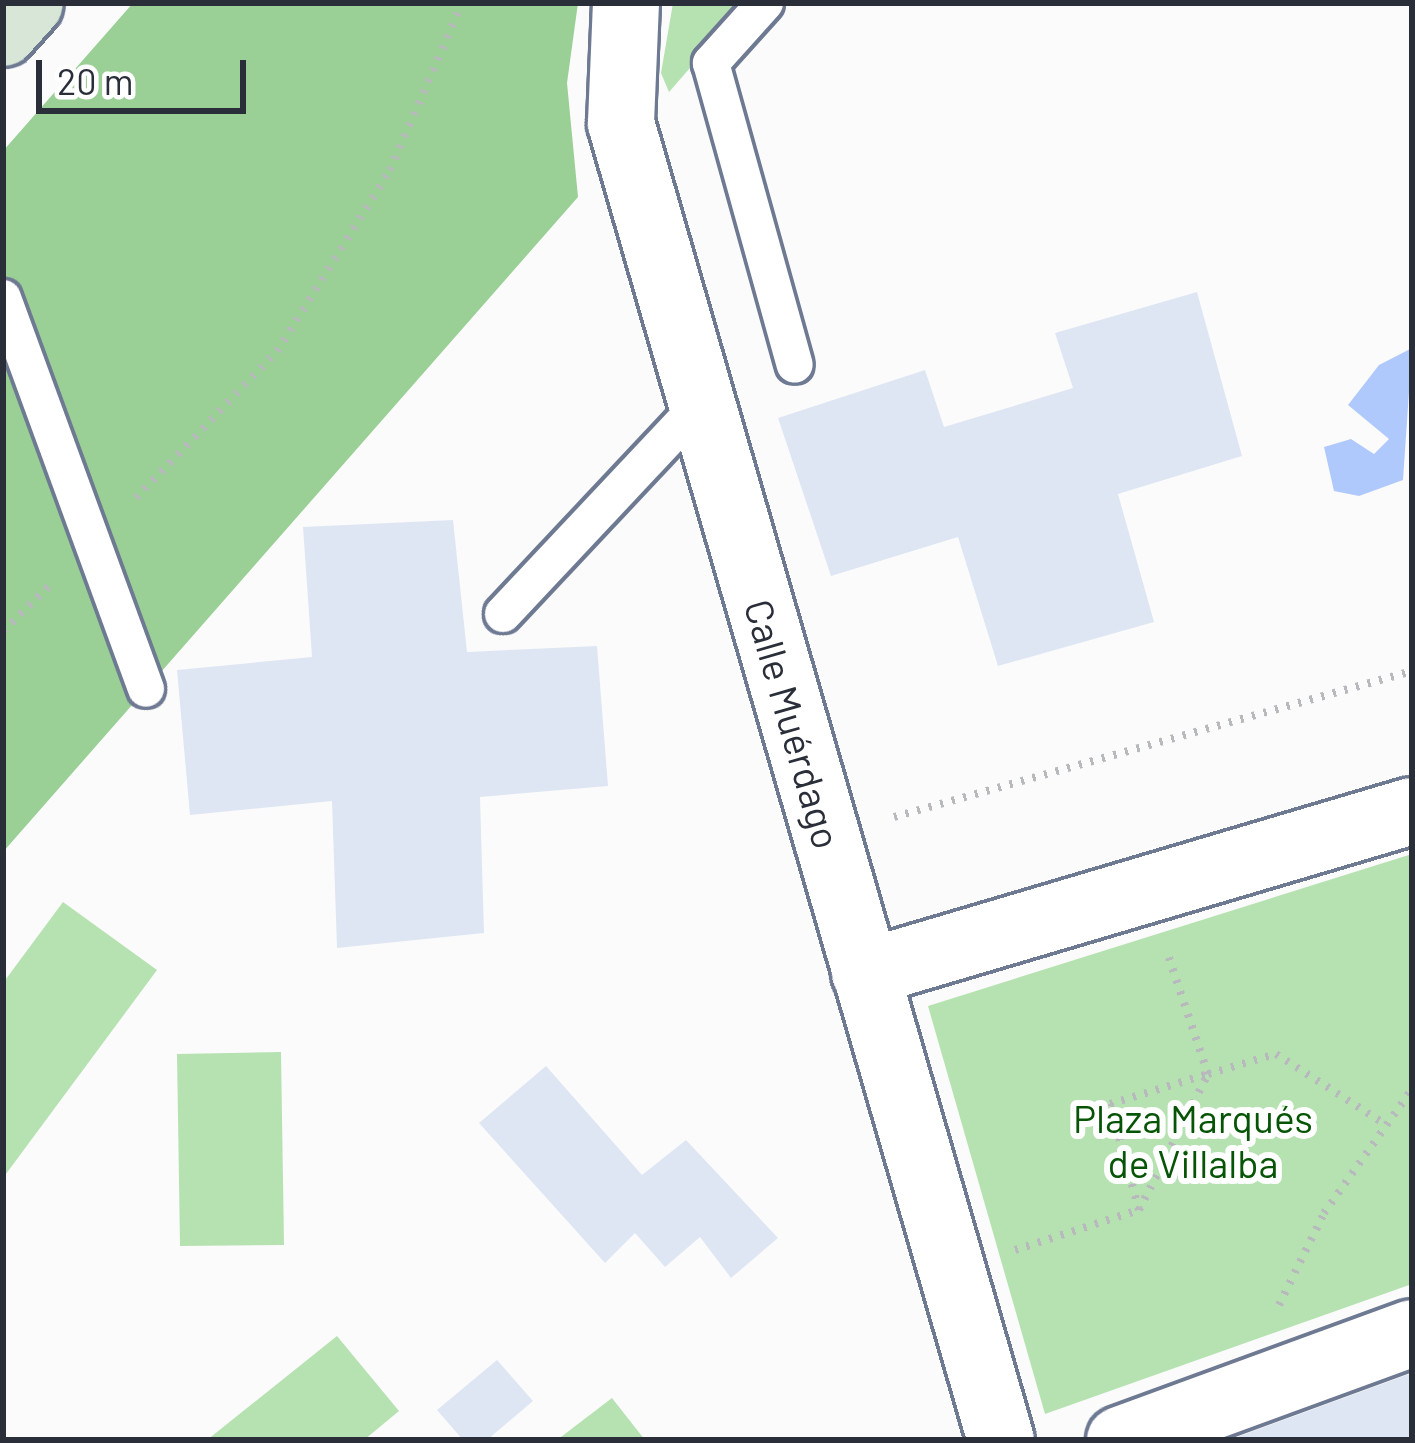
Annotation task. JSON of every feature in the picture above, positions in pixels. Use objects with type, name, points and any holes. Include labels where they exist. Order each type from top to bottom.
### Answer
[{"type":"main road","points":[[3,34],[30,3]]},
{"type":"street","name":"Calle Muérdago","points":[[626,3],[616,95],[1001,1440]]},
{"type":"street","points":[[865,974],[1412,811]]},
{"type":"street","points":[[1120,1440],[1412,1333]]},
{"type":"lane","points":[[765,3],[711,63],[795,364]]},
{"type":"lane","points":[[3,298],[98,538],[146,689]]},
{"type":"lane","points":[[503,614],[701,403]]},
{"type":"path","points":[[3,631],[277,351],[390,170],[462,3]]},
{"type":"path","points":[[887,819],[1412,670]]},
{"type":"path","points":[[950,1270],[1139,1210],[1208,1074],[1143,890]]},
{"type":"path","points":[[1139,1210],[1110,1104],[1276,1054],[1386,1125]]},
{"type":"path","points":[[1234,1399],[1324,1213],[1412,1088]]},
{"type":"green space","points":[[133,3],[578,3],[567,83],[578,197],[3,852],[3,151]]},
{"type":"green space","points":[[673,3],[747,3],[669,92],[661,73]]},
{"type":"green space","name":"Plaza Marqués de Villalba","points":[[1412,854],[1412,1284],[1045,1414],[928,1006]]},
{"type":"green space","points":[[63,902],[157,970],[3,1178],[3,983]]},
{"type":"green space","points":[[281,1052],[284,1245],[180,1246],[177,1054]]},
{"type":"green space","points":[[337,1336],[399,1411],[364,1440],[207,1440]]},
{"type":"green space","points":[[612,1398],[645,1440],[557,1440]]},
{"type":"water","points":[[1412,348],[1403,480],[1359,496],[1334,491],[1324,447],[1351,439],[1374,454],[1389,439],[1348,405],[1379,365]]},
{"type":"building","points":[[1197,292],[1242,456],[1118,494],[1154,622],[998,666],[958,537],[831,576],[778,418],[925,370],[944,427],[1073,388],[1055,333]]},
{"type":"building","points":[[453,520],[467,652],[597,646],[608,786],[480,797],[484,933],[337,948],[332,801],[190,815],[177,670],[312,657],[303,527]]},
{"type":"building","points":[[546,1066],[642,1175],[686,1140],[778,1238],[731,1278],[700,1237],[665,1267],[635,1233],[605,1263],[479,1123]]},
{"type":"building","points":[[497,1360],[533,1401],[487,1440],[463,1440],[437,1410]]},
{"type":"building","points":[[1412,1373],[1412,1440],[1229,1440]]}]
